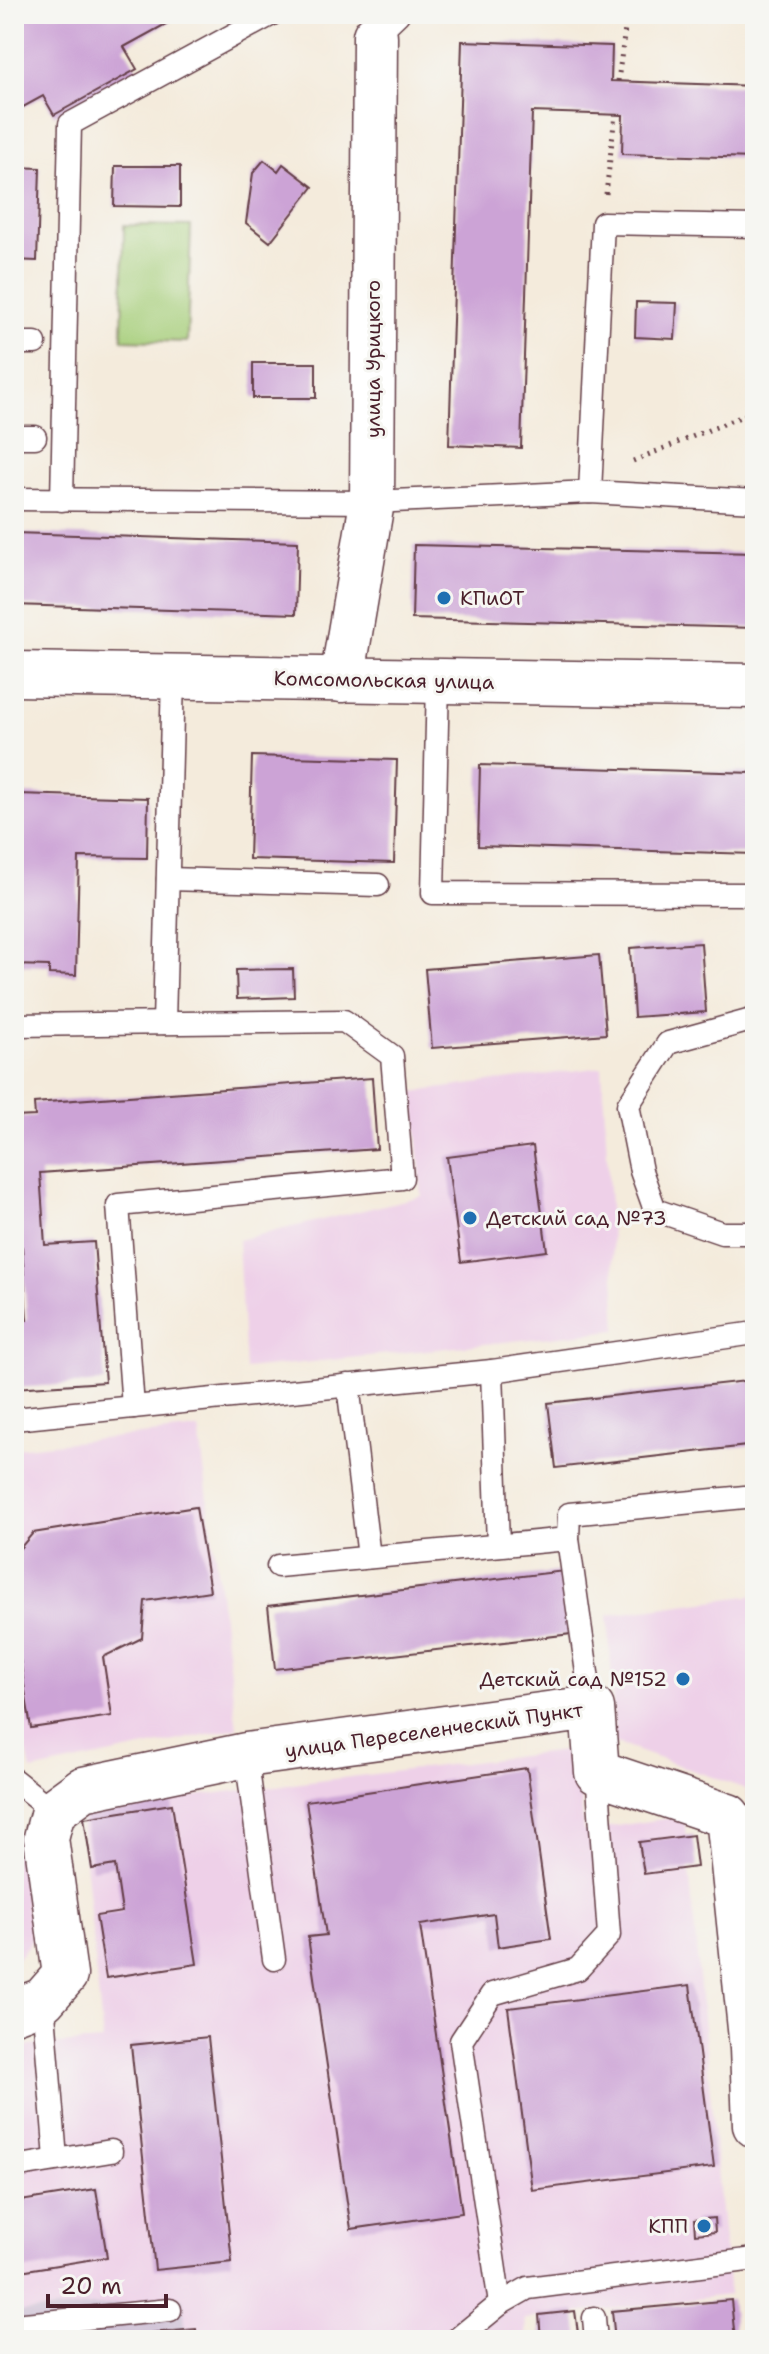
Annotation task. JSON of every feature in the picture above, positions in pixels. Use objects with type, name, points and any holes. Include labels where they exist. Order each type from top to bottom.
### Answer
[{"type":"street","name":"улица Урицкого","points":[[342,680],[372,502],[386,25]]},
{"type":"street","name":"Комсомольская улица","points":[[14,674],[755,686]]},
{"type":"street","name":"улица Переселенческий Пункт","points":[[53,1811],[83,1789],[246,1755],[592,1708],[597,1772]]},
{"type":"street","points":[[597,1772],[739,1815],[754,2048],[755,2125]]},
{"type":"street","points":[[28,2006],[65,1975],[46,1838],[53,1811]]},
{"type":"lane","points":[[62,500],[70,124],[272,14]]},
{"type":"lane","points":[[590,485],[603,223],[755,226]]},
{"type":"lane","points":[[14,499],[372,502],[590,485],[755,501]]},
{"type":"lane","points":[[164,1023],[173,677]]},
{"type":"lane","points":[[438,681],[433,893],[755,894]]},
{"type":"lane","points":[[168,879],[378,885]]},
{"type":"lane","points":[[755,1019],[668,1043],[628,1105],[641,1171],[655,1210],[722,1233],[755,1233]]},
{"type":"lane","points":[[14,1025],[344,1021],[392,1056],[402,1178],[118,1205],[133,1407]]},
{"type":"lane","points":[[14,1419],[492,1371],[755,1333]]},
{"type":"lane","points":[[492,1371],[498,1545]]},
{"type":"lane","points":[[348,1385],[369,1557]]},
{"type":"lane","points":[[592,1708],[568,1539],[569,1514],[755,1496]]},
{"type":"lane","points":[[278,1566],[568,1539]]},
{"type":"lane","points":[[246,1755],[274,1959]]},
{"type":"lane","points":[[500,2304],[461,2041],[492,1994],[578,1969],[609,1935],[597,1772]]},
{"type":"lane","points":[[14,1780],[53,1811]]},
{"type":"lane","points":[[28,2006],[56,2159]]},
{"type":"lane","points":[[14,2167],[111,2151]]},
{"type":"lane","points":[[456,2340],[500,2304],[528,2288],[755,2259]]},
{"type":"lane","points":[[14,2325],[170,2310]]},
{"type":"path","points":[[618,81],[627,14]]},
{"type":"path","points":[[603,223],[615,115]]},
{"type":"path","points":[[590,485],[755,411]]},
{"type":"shaded area","name":"Детский сад №73","points":[[602,1067],[617,1330],[245,1369],[238,1240],[422,1196],[414,1092]]},
{"type":"shaded area","points":[[199,1429],[237,1728],[31,1771],[14,1688],[14,1448]]},
{"type":"shaded area","name":"Детский сад №152","points":[[755,1595],[755,1841],[746,1789],[615,1743],[608,1615]]},
{"type":"shaded area","points":[[579,1749],[583,1831],[684,1816],[729,2295],[525,2319],[527,2340],[186,2340],[182,2298],[14,2313],[14,2047],[103,2041],[80,1810]]},
{"type":"shaded area","points":[[14,1806],[31,1941],[14,1963]]},
{"type":"shaded area","points":[[183,2298],[186,2340],[14,2340],[14,2313]]},
{"type":"green space","points":[[124,225],[191,226],[187,342],[122,340]]},
{"type":"building","points":[[14,14],[173,14],[175,19],[124,47],[137,69],[54,115],[43,96],[14,112]]},
{"type":"building","points":[[462,41],[612,46],[611,81],[755,86],[755,158],[622,154],[623,115],[532,112],[521,448],[449,445]]},
{"type":"building","points":[[264,160],[278,171],[283,164],[313,187],[270,242],[246,223],[253,173]]},
{"type":"building","points":[[115,166],[180,166],[180,207],[114,206]]},
{"type":"building","points":[[14,167],[40,168],[37,261],[14,260]]},
{"type":"building","points":[[636,302],[677,303],[675,339],[635,337]]},
{"type":"building","points":[[253,363],[316,363],[316,398],[253,398]]},
{"type":"building","points":[[14,533],[298,542],[296,614],[14,605]]},
{"type":"building","points":[[414,545],[755,553],[755,628],[412,619]]},
{"type":"building","points":[[252,756],[397,760],[394,863],[249,859]]},
{"type":"building","points":[[480,765],[755,773],[755,854],[478,846]]},
{"type":"building","points":[[18,794],[148,798],[147,858],[79,857],[76,975],[49,974],[49,966],[14,965],[14,855],[17,855]]},
{"type":"building","points":[[701,943],[706,1012],[634,1017],[630,948]]},
{"type":"building","points":[[599,955],[606,1034],[432,1048],[425,969]]},
{"type":"building","points":[[293,969],[294,997],[237,999],[236,970]]},
{"type":"building","points":[[372,1078],[377,1149],[40,1173],[45,1245],[94,1242],[105,1382],[14,1388],[14,1321],[27,1320],[22,1247],[14,1247],[14,1117],[35,1116],[34,1103]]},
{"type":"building","points":[[533,1146],[547,1251],[461,1262],[447,1157]]},
{"type":"building","points":[[755,1380],[755,1445],[556,1468],[548,1403]]},
{"type":"building","points":[[196,1507],[210,1591],[145,1601],[142,1638],[103,1657],[112,1716],[31,1728],[14,1622],[14,1555],[33,1533]]},
{"type":"building","points":[[564,1571],[571,1634],[275,1669],[268,1606]]},
{"type":"building","points":[[527,1768],[551,1939],[498,1947],[494,1914],[420,1925],[462,2213],[351,2229],[308,1937],[326,1935],[306,1801]]},
{"type":"building","points":[[172,1804],[197,1964],[106,1978],[96,1916],[122,1912],[115,1865],[92,1869],[84,1818]]},
{"type":"building","points":[[693,1835],[697,1867],[644,1874],[639,1842]]},
{"type":"building","points":[[690,1985],[714,2167],[532,2190],[508,2008]]},
{"type":"building","points":[[208,2037],[232,2262],[155,2270],[131,2045]]},
{"type":"building","points":[[96,2189],[107,2257],[14,2272],[14,2202]]},
{"type":"building","name":"КПП","points":[[714,2218],[715,2232],[695,2234],[694,2220]]},
{"type":"building","points":[[731,2300],[735,2340],[615,2340],[612,2311]]},
{"type":"building","points":[[575,2311],[579,2340],[541,2340],[539,2315]]},
{"type":"building","points":[[196,2329],[197,2340],[93,2340],[93,2338]]},
{"type":"place","name":"КПиОТ","points":[[444,598]]},
{"type":"place","name":"Детский сад №73","points":[[470,1218]]},
{"type":"place","name":"Детский сад №152","points":[[683,1679]]},
{"type":"place","name":"КПП","points":[[704,2226]]}]
